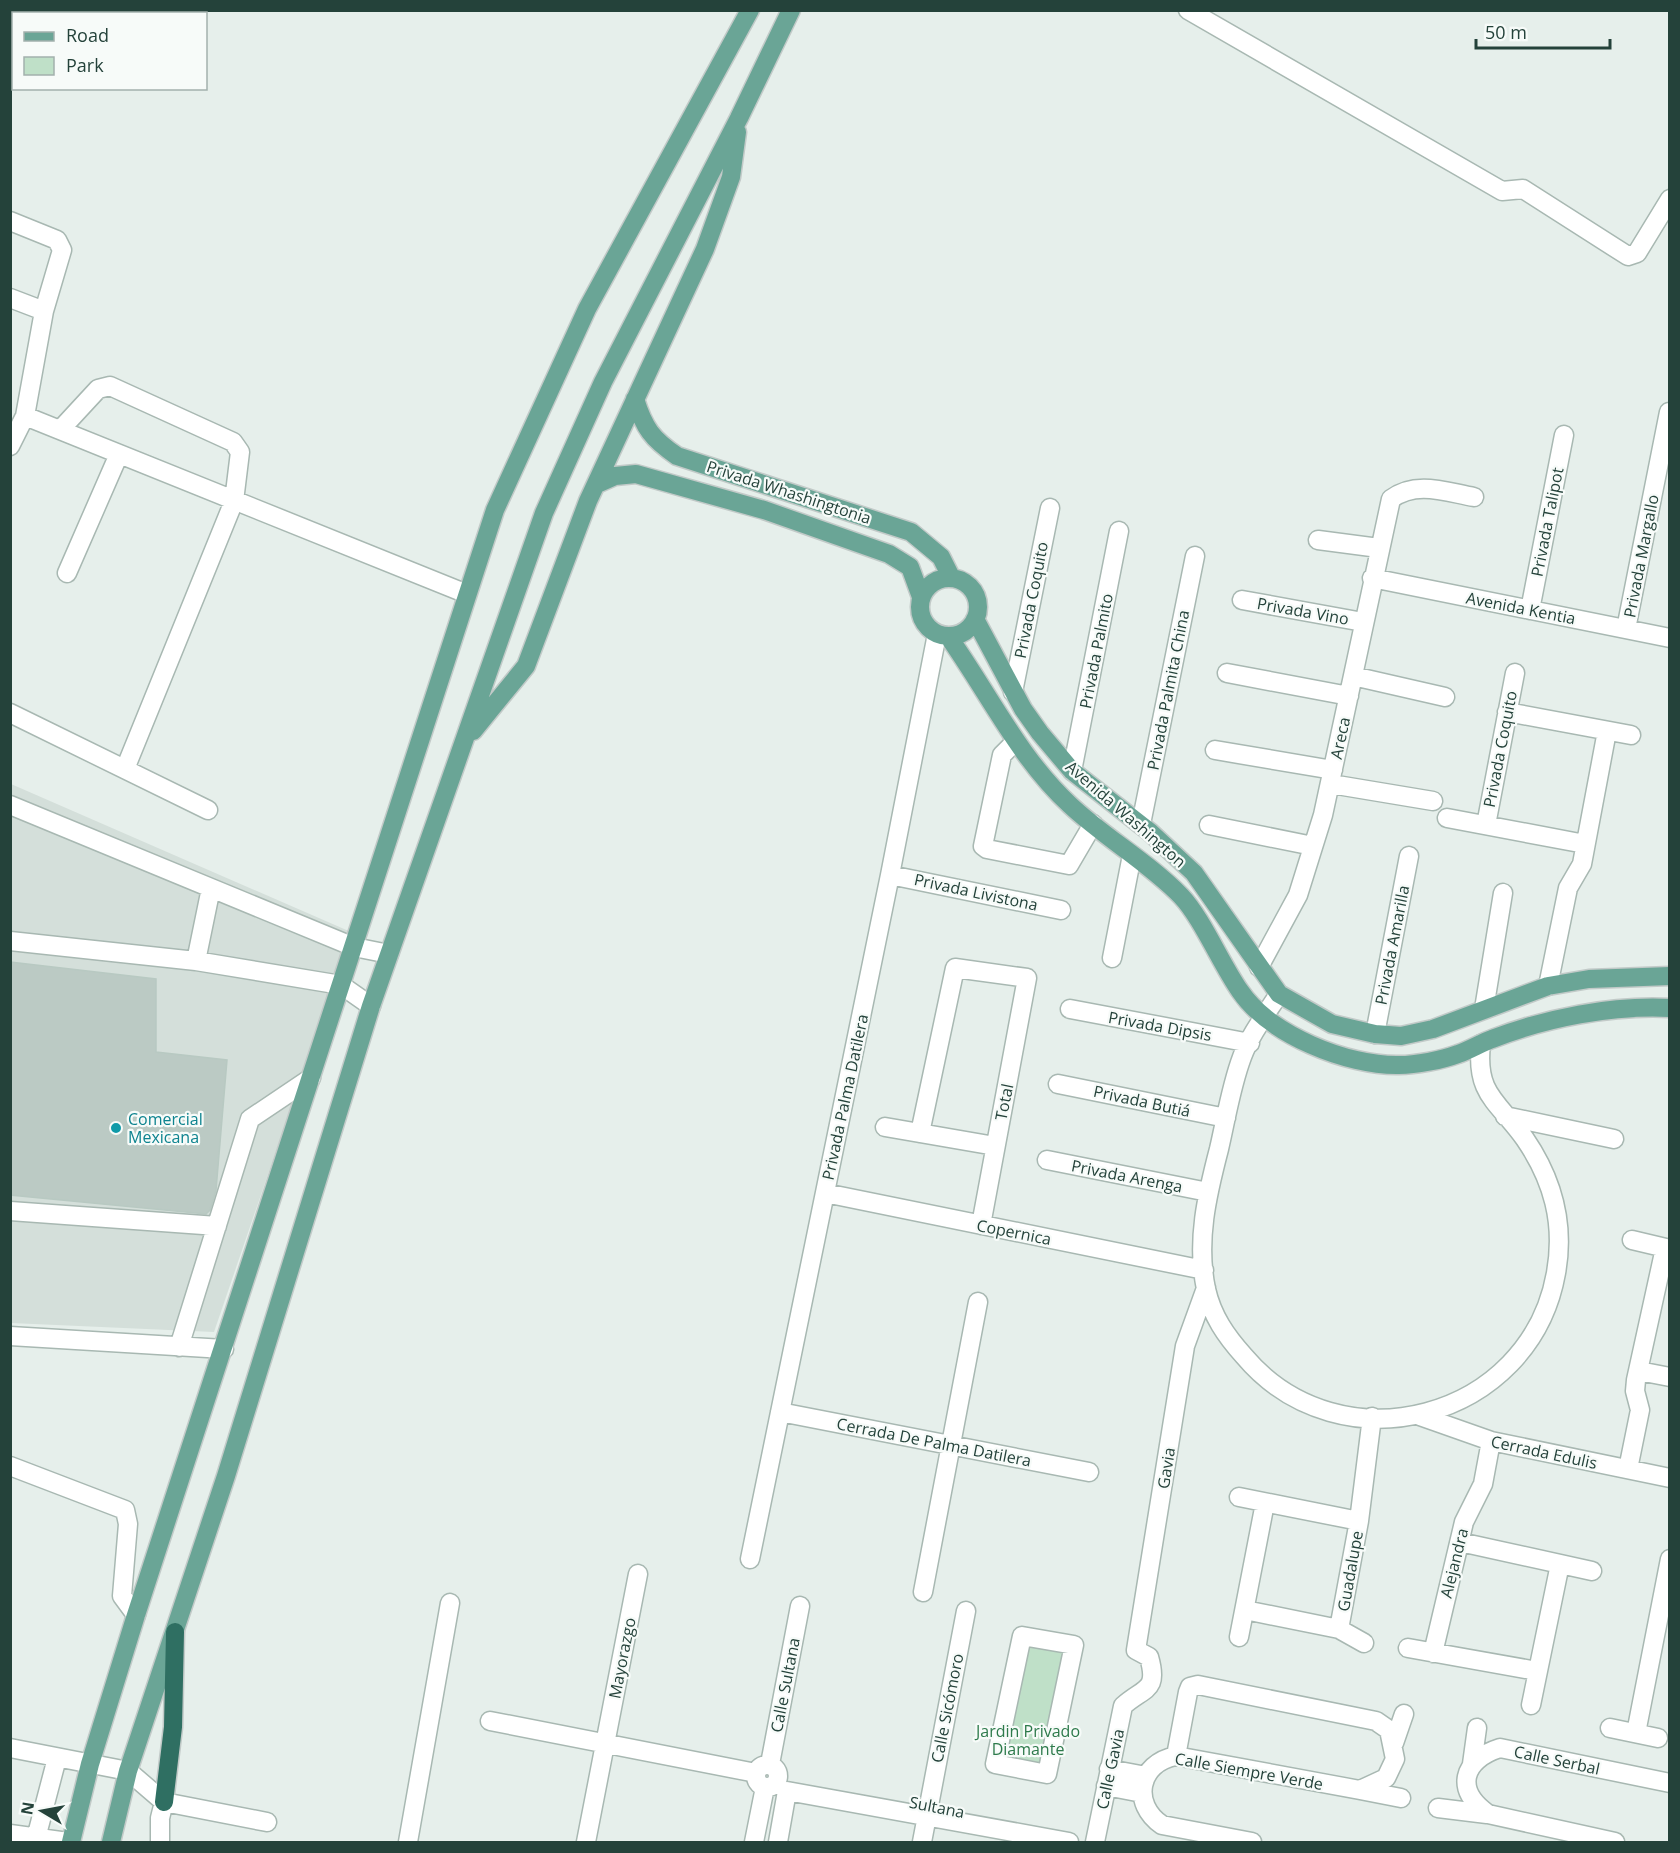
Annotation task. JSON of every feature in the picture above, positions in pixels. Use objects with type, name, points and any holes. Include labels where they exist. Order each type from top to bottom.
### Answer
[{"type":"highway","points":[[164,1802],[173,1727],[175,1632]]},
{"type":"main road","points":[[70,1842],[90,1764],[136,1615],[495,510],[587,309],[750,10]]},
{"type":"main road","points":[[111,1842],[128,1771],[175,1632],[371,1005],[544,513],[603,382],[739,118],[791,10]]},
{"type":"main road","points":[[464,741],[526,666],[597,484],[705,249],[731,177],[739,118]]},
{"type":"main road","name":"Privada Whashingtonia","points":[[635,399],[642,423],[657,442],[677,456],[911,531],[941,557],[951,577]]},
{"type":"main road","name":"Privada Whashingtonia","points":[[597,484],[615,476],[636,474],[775,514],[889,554],[909,567],[921,597]]},
{"type":"main road","points":[[951,577],[968,584],[978,601],[975,619],[964,632],[942,635],[927,628],[921,618],[921,597],[933,582],[951,577]]},
{"type":"main road","name":"Avenida Washington","points":[[975,619],[997,654],[1013,692],[1040,733],[1072,771],[1141,824],[1194,873],[1279,994],[1332,1024],[1375,1034],[1401,1036],[1433,1029],[1548,986],[1590,979],[1670,976]]},
{"type":"main road","name":"Avenida Washington","points":[[942,635],[1016,741],[1070,805],[1172,886],[1187,902],[1241,993],[1263,1017],[1304,1042],[1347,1057],[1399,1065],[1457,1055],[1481,1044],[1548,1022],[1648,1007],[1670,1008]]},
{"type":"street","points":[[1188,10],[1503,191],[1523,189],[1628,256],[1637,253],[1670,198]]},
{"type":"street","points":[[10,221],[57,240],[62,250],[44,311],[24,416],[10,446]]},
{"type":"street","points":[[10,298],[44,311]]},
{"type":"street","points":[[61,429],[98,388],[110,386],[233,442],[240,452],[234,501],[125,769]]},
{"type":"street","name":"Privada Margallo","points":[[1626,629],[1669,412]]},
{"type":"street","points":[[24,416],[467,594]]},
{"type":"street","name":"Privada Talipot","points":[[1530,610],[1564,435]]},
{"type":"street","points":[[67,573],[119,454]]},
{"type":"street","name":"Areca","points":[[1259,967],[1298,895],[1313,846],[1332,777],[1372,578],[1391,499],[1415,487],[1474,497]]},
{"type":"street","name":"Privada Coquito","points":[[1013,692],[1050,507]]},
{"type":"street","name":"Privada Palmito","points":[[1072,771],[1119,531]]},
{"type":"street","points":[[1318,540],[1379,548]]},
{"type":"street","name":"Privada Palmita China","points":[[1141,824],[1195,556]]},
{"type":"street","name":"Avenida Kentia","points":[[1372,578],[1670,638]]},
{"type":"street","name":"Privada Vino","points":[[1242,600],[1364,622]]},
{"type":"street","name":"Privada Palma Datilera","points":[[750,1559],[890,874],[942,635]]},
{"type":"street","points":[[1227,673],[1349,696]]},
{"type":"street","name":"Privada Coquito","points":[[1486,825],[1515,673]]},
{"type":"street","points":[[1353,676],[1445,697]]},
{"type":"street","points":[[1508,712],[1631,735]]},
{"type":"street","points":[[10,713],[208,810]]},
{"type":"street","points":[[1548,986],[1568,888],[1582,864],[1607,731]]},
{"type":"street","points":[[1016,741],[1002,755],[983,846],[987,849],[1069,865],[1093,824]]},
{"type":"street","points":[[1215,750],[1433,801]]},
{"type":"street","points":[[10,805],[354,947],[389,954]]},
{"type":"street","points":[[1447,818],[1585,844]]},
{"type":"street","points":[[1209,825],[1313,846]]},
{"type":"street","points":[[1112,958],[1132,855]]},
{"type":"street","name":"Privada Amarilla","points":[[1375,1034],[1409,856]]},
{"type":"street","name":"Privada Livistona","points":[[890,874],[1061,910]]},
{"type":"street","points":[[196,962],[211,888]]},
{"type":"street","points":[[1484,1009],[1503,893]]},
{"type":"street","points":[[10,941],[196,962],[341,985],[371,1005]]},
{"type":"street","name":"Total","points":[[920,1133],[955,968],[1033,973],[995,1146],[981,1225]]},
{"type":"street","points":[[1279,994],[1263,1017],[1242,1057],[1226,1118],[1208,1192],[1202,1229],[1205,1279],[1215,1318],[1252,1366],[1276,1386],[1302,1401],[1331,1412],[1392,1419],[1420,1416],[1449,1406],[1499,1376],[1518,1358],[1536,1331],[1556,1273],[1558,1218],[1551,1184],[1523,1137],[1491,1101],[1482,1083],[1479,1064],[1481,1044]]},
{"type":"street","name":"Privada Dipsis","points":[[1070,1009],[1250,1043]]},
{"type":"street","points":[[179,1347],[250,1119],[311,1078]]},
{"type":"street","name":"Privada Butiá","points":[[1058,1083],[1226,1118]]},
{"type":"street","points":[[1505,1116],[1614,1139]]},
{"type":"street","points":[[885,1127],[995,1146]]},
{"type":"street","name":"Privada Arenga","points":[[1047,1160],[1208,1192]]},
{"type":"street","name":"Copernica","points":[[825,1193],[981,1225],[1205,1279]]},
{"type":"street","points":[[10,1211],[217,1226]]},
{"type":"street","points":[[1628,1469],[1640,1410],[1635,1392],[1667,1249],[1632,1240]]},
{"type":"street","name":"Gavia","points":[[1131,1699],[1148,1690],[1154,1675],[1149,1658],[1136,1650],[1185,1346],[1205,1279]]},
{"type":"street","points":[[923,1592],[978,1302]]},
{"type":"street","points":[[10,1336],[224,1349]]},
{"type":"street","points":[[1639,1371],[1670,1377]]},
{"type":"street","name":"Cerrada De Palma Datilera","points":[[780,1412],[1089,1472]]},
{"type":"street","name":"Cerrada Edulis","points":[[1420,1416],[1491,1441],[1670,1478]]},
{"type":"street","name":"Guadalupe","points":[[1245,1610],[1340,1629],[1359,1521],[1372,1417]]},
{"type":"street","name":"Alejandra","points":[[1432,1653],[1464,1522],[1483,1484],[1491,1441]]},
{"type":"street","points":[[10,1466],[125,1510],[128,1524],[122,1596],[136,1615]]},
{"type":"street","points":[[1239,1497],[1359,1521]]},
{"type":"street","points":[[1239,1637],[1264,1503]]},
{"type":"street","points":[[1460,1542],[1592,1571]]},
{"type":"street","points":[[1636,1733],[1670,1559]]},
{"type":"street","points":[[1531,1705],[1560,1564]]},
{"type":"street","name":"Mayorazgo","points":[[586,1842],[638,1574]]},
{"type":"street","points":[[408,1842],[450,1602]]},
{"type":"street","name":"Calle Sultana","points":[[754,1842],[800,1606]]},
{"type":"street","name":"Calle Sicómoro","points":[[921,1842],[966,1611]]},
{"type":"street","points":[[1340,1629],[1364,1643]]},
{"type":"street","points":[[1022,1636],[1074,1645],[1047,1774],[999,1765],[995,1764],[1022,1636]]},
{"type":"street","points":[[1407,1648],[1537,1671]]},
{"type":"street","points":[[1176,1756],[1190,1687],[1198,1685],[1376,1721],[1389,1730],[1394,1743],[1395,1759],[1386,1778],[1375,1786],[1360,1790]]},
{"type":"street","name":"Calle Gavia","points":[[1095,1840],[1123,1706],[1131,1699]]},
{"type":"street","points":[[1394,1743],[1404,1714]]},
{"type":"street","name":"Sultana","points":[[490,1720],[928,1811],[1095,1840]]},
{"type":"street","points":[[1477,1728],[1468,1776],[1468,1791],[1475,1805],[1488,1814]]},
{"type":"street","points":[[1610,1728],[1658,1738]]},
{"type":"street","points":[[10,1748],[128,1771],[164,1802],[267,1822]]},
{"type":"street","name":"Calle Serbal","points":[[1472,1764],[1482,1754],[1500,1748],[1670,1783]]},
{"type":"street","name":"Calle Siempre Verde","points":[[1143,1784],[1158,1762],[1176,1756],[1401,1798]]},
{"type":"street","points":[[36,1840],[57,1758]]},
{"type":"street","points":[[1108,1778],[1143,1784],[1147,1812],[1161,1834],[1252,1842]]},
{"type":"street","points":[[778,1842],[787,1791],[928,1811],[1069,1842]]},
{"type":"street","points":[[160,1842],[160,1818],[164,1802]]},
{"type":"street","points":[[1438,1808],[1488,1814],[1615,1842]]},
{"type":"street","points":[[10,1834],[36,1840],[70,1842]]},
{"type":"shaded area","points":[[11,784],[351,932],[214,1332],[11,1323]]},
{"type":"green space","name":"Jardin Privado Diamante","points":[[1018,1631],[1079,1640],[1052,1780],[990,1767]]},
{"type":"building","name":"Comercial Mexicana","points":[[10,962],[156,979],[156,1052],[227,1060],[216,1190],[210,1210],[206,1214],[10,1195]]},
{"type":"place","name":"Comercial Mexicana","points":[[116,1128]]}]
